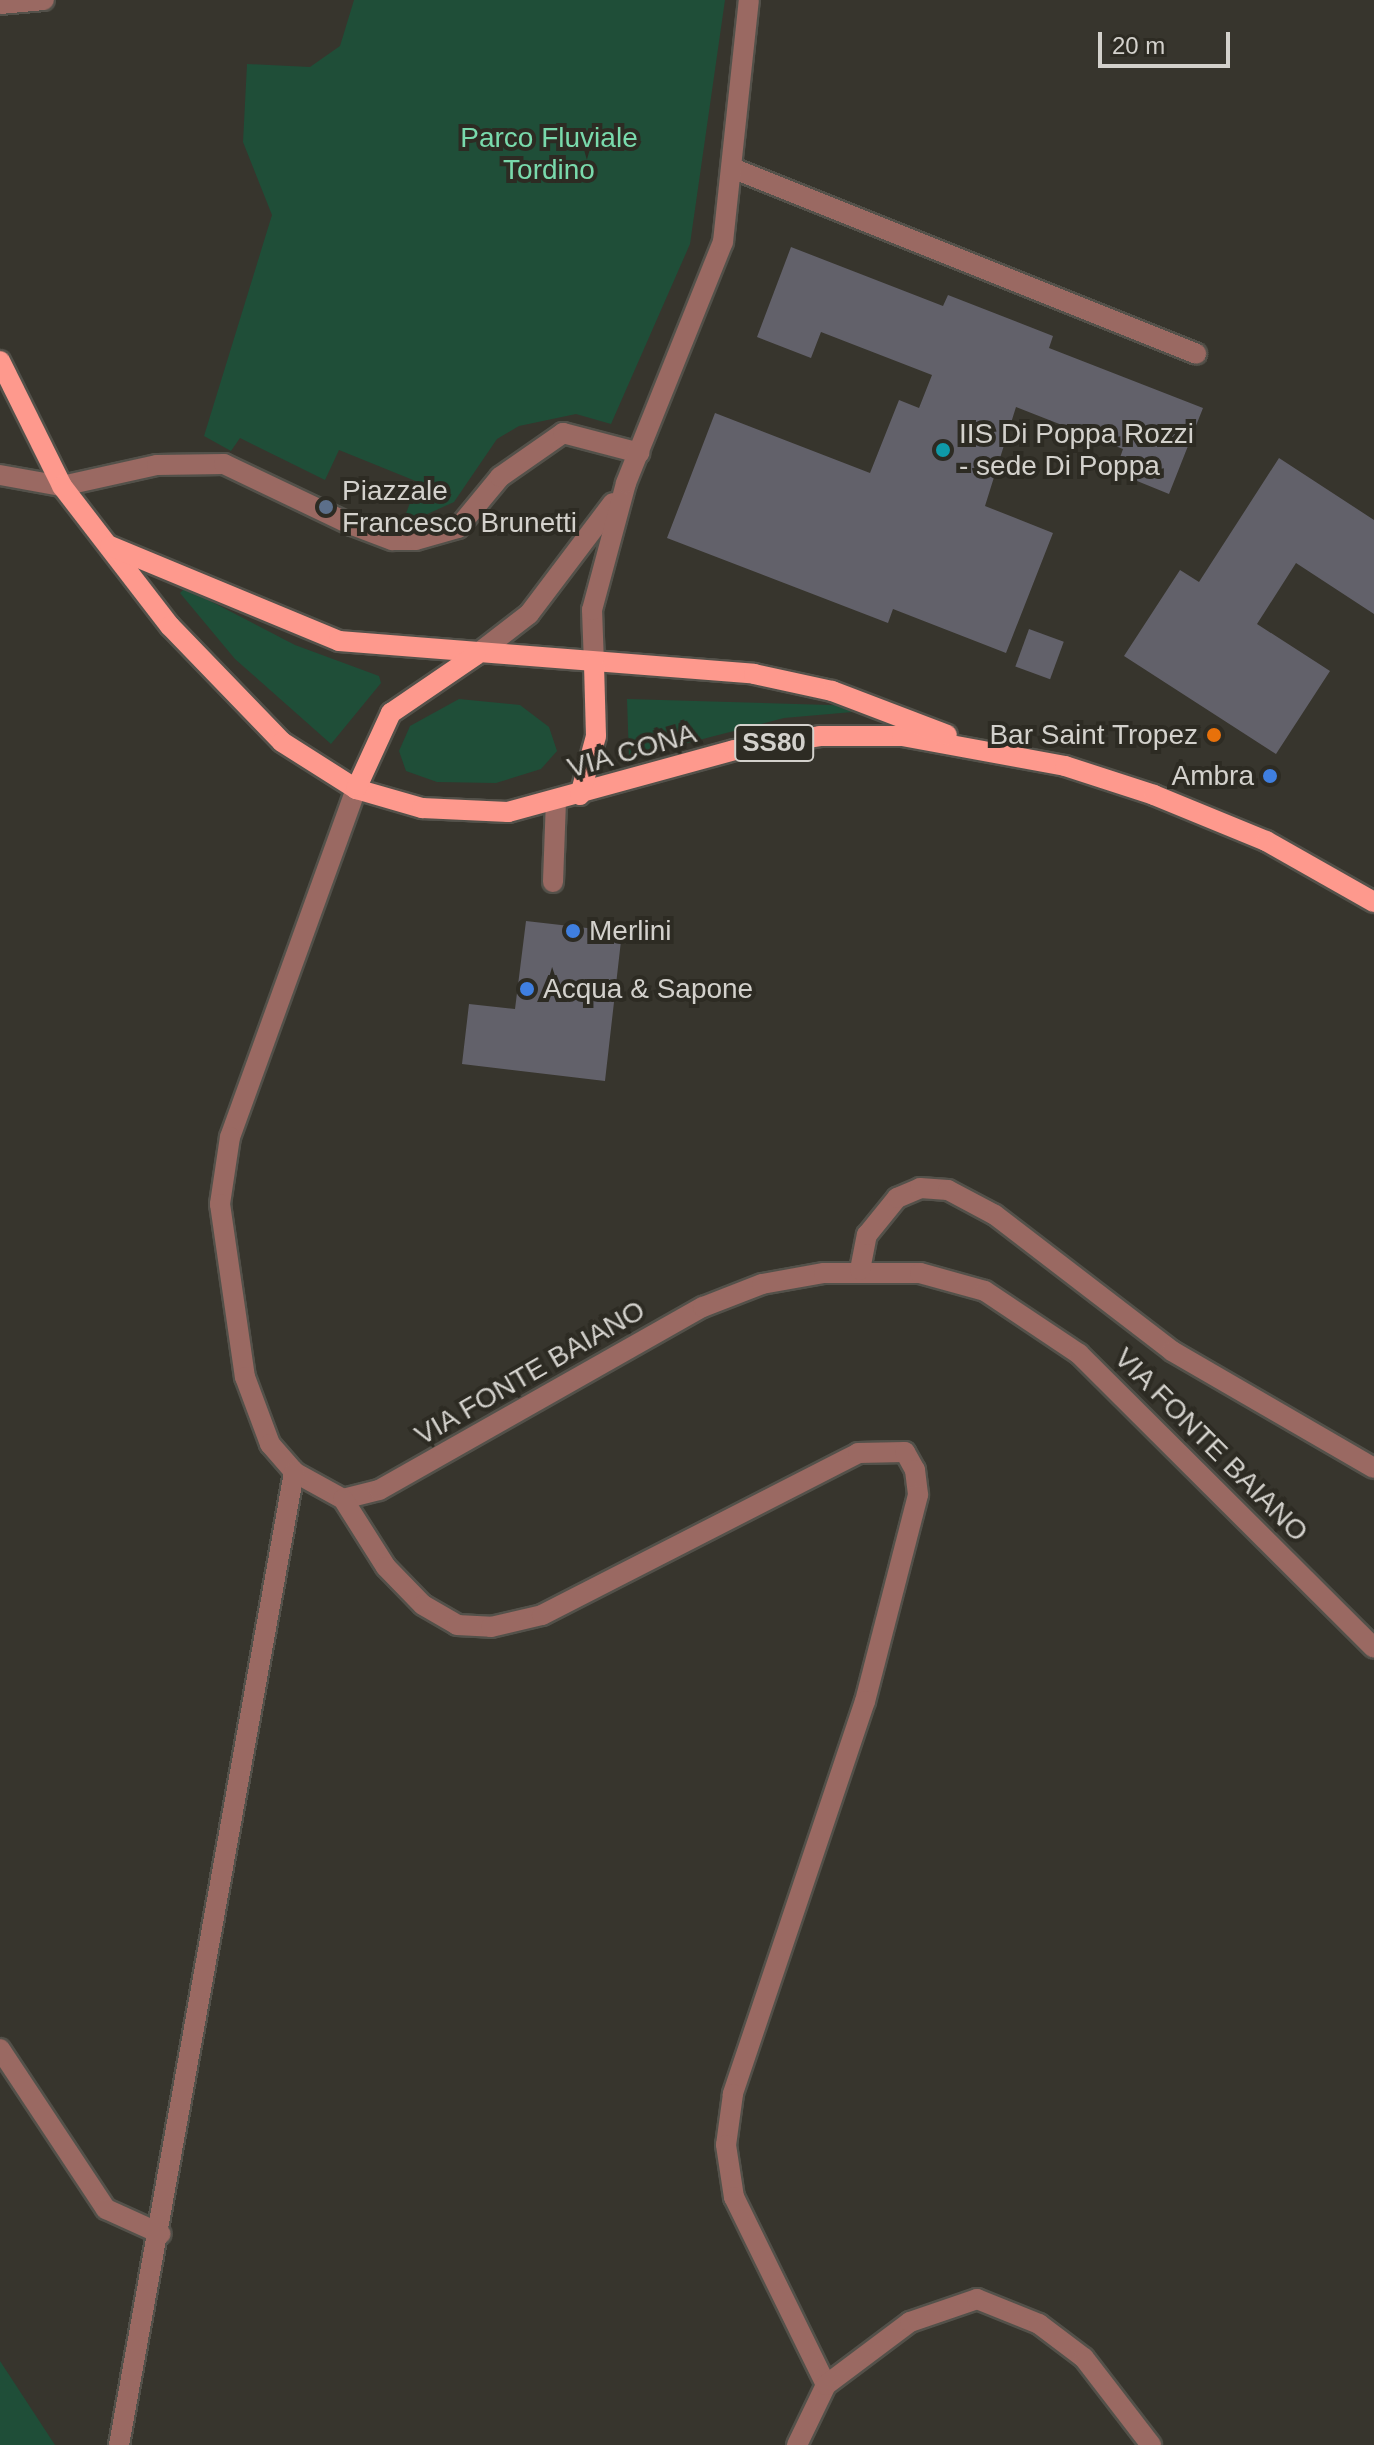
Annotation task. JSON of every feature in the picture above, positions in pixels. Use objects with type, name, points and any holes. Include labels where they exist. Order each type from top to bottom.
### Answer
[{"type":"main road","name":"SS80","points":[[0,361],[62,486],[105,544],[241,702],[282,742],[356,789]]},
{"type":"main road","name":"SS80","points":[[105,544],[339,641],[476,655]]},
{"type":"main road","name":"VIA CONA","points":[[476,655],[594,664],[680,664],[754,674],[832,691],[973,746],[1154,795],[1266,841],[1374,902]]},
{"type":"main road","points":[[356,789],[391,713],[476,655]]},
{"type":"main road","points":[[580,795],[596,736],[594,664]]},
{"type":"main road","name":"VIA CONA","points":[[356,789],[452,811],[556,802],[734,750],[820,736],[863,733],[973,746]]},
{"type":"street","points":[[0,4],[44,0]]},
{"type":"street","points":[[594,664],[592,610],[626,483],[723,242],[749,0]]},
{"type":"street","points":[[732,168],[1196,354]]},
{"type":"street","points":[[0,475],[62,486],[157,465],[224,464],[352,525],[392,540],[416,540],[458,528],[511,468],[563,433],[639,453]]},
{"type":"street","points":[[476,655],[529,614],[578,557],[626,483]]},
{"type":"street","points":[[356,789],[230,1137],[220,1204],[245,1377],[270,1444],[294,1472],[343,1499],[386,1567],[423,1605],[457,1625],[491,1627],[542,1615],[858,1453],[905,1452],[915,1470],[918,1495],[865,1701],[733,2094],[726,2145],[734,2197],[826,2385]]},
{"type":"street","points":[[553,882],[556,802]]},
{"type":"street","points":[[860,1270],[867,1235],[897,1198],[920,1188],[948,1190],[995,1215],[1172,1351],[1374,1468]]},
{"type":"street","name":"VIA FONTE BAIANO","points":[[343,1499],[379,1490],[460,1449],[703,1307],[762,1284],[860,1270],[920,1273],[985,1291],[1037,1322],[1079,1354],[1374,1648]]},
{"type":"street","points":[[119,2445],[161,2234],[294,1472]]},
{"type":"street","points":[[0,2049],[106,2209],[161,2234]]},
{"type":"street","points":[[797,2445],[826,2385],[910,2322],[977,2299],[1039,2324],[1084,2358],[1151,2445]]},
{"type":"green space","name":"Parco Fluviale Tordino","points":[[354,0],[725,0],[690,244],[611,424],[576,414],[519,426],[497,439],[454,502],[423,516],[405,516],[418,482],[339,450],[325,480],[240,438],[231,451],[204,436],[272,215],[243,142],[247,64],[310,67],[340,46]]},
{"type":"green space","points":[[185,588],[295,645],[379,676],[381,683],[331,744],[235,659],[180,593]]},
{"type":"green space","points":[[459,699],[520,705],[549,727],[557,751],[541,769],[496,783],[437,782],[406,771],[399,751],[410,726]]},
{"type":"green space","points":[[627,699],[863,706],[864,711],[784,718],[629,758]]},
{"type":"green space","points":[[0,2361],[55,2445],[0,2445]]},
{"type":"building","name":"IIS Di Poppa Rozzi - sede Di Poppa","points":[[791,247],[943,306],[948,295],[1053,336],[1049,348],[1203,408],[1169,494],[1115,472],[1123,449],[1016,407],[985,506],[1053,533],[1006,653],[893,609],[888,623],[667,538],[715,413],[870,473],[899,400],[919,408],[932,375],[821,332],[811,358],[757,337]]},
{"type":"building","points":[[1279,458],[1374,520],[1374,614],[1296,563],[1257,624],[1330,671],[1276,754],[1124,656],[1180,570],[1199,582]]},
{"type":"building","points":[[1029,629],[1064,642],[1050,679],[1015,667]]},
{"type":"building","points":[[526,921],[622,932],[605,1081],[462,1064],[469,1004],[515,1009]]},
{"type":"place","name":"IIS Di Poppa Rozzi - sede Di Poppa","points":[[943,450]]},
{"type":"place","name":"Piazzale Francesco Brunetti","points":[[326,507]]},
{"type":"place","name":"Bar Saint Tropez","points":[[1214,735]]},
{"type":"place","name":"Ambra","points":[[1270,776]]},
{"type":"place","name":"Merlini","points":[[573,931]]},
{"type":"place","name":"Acqua & Sapone","points":[[527,989]]}]
